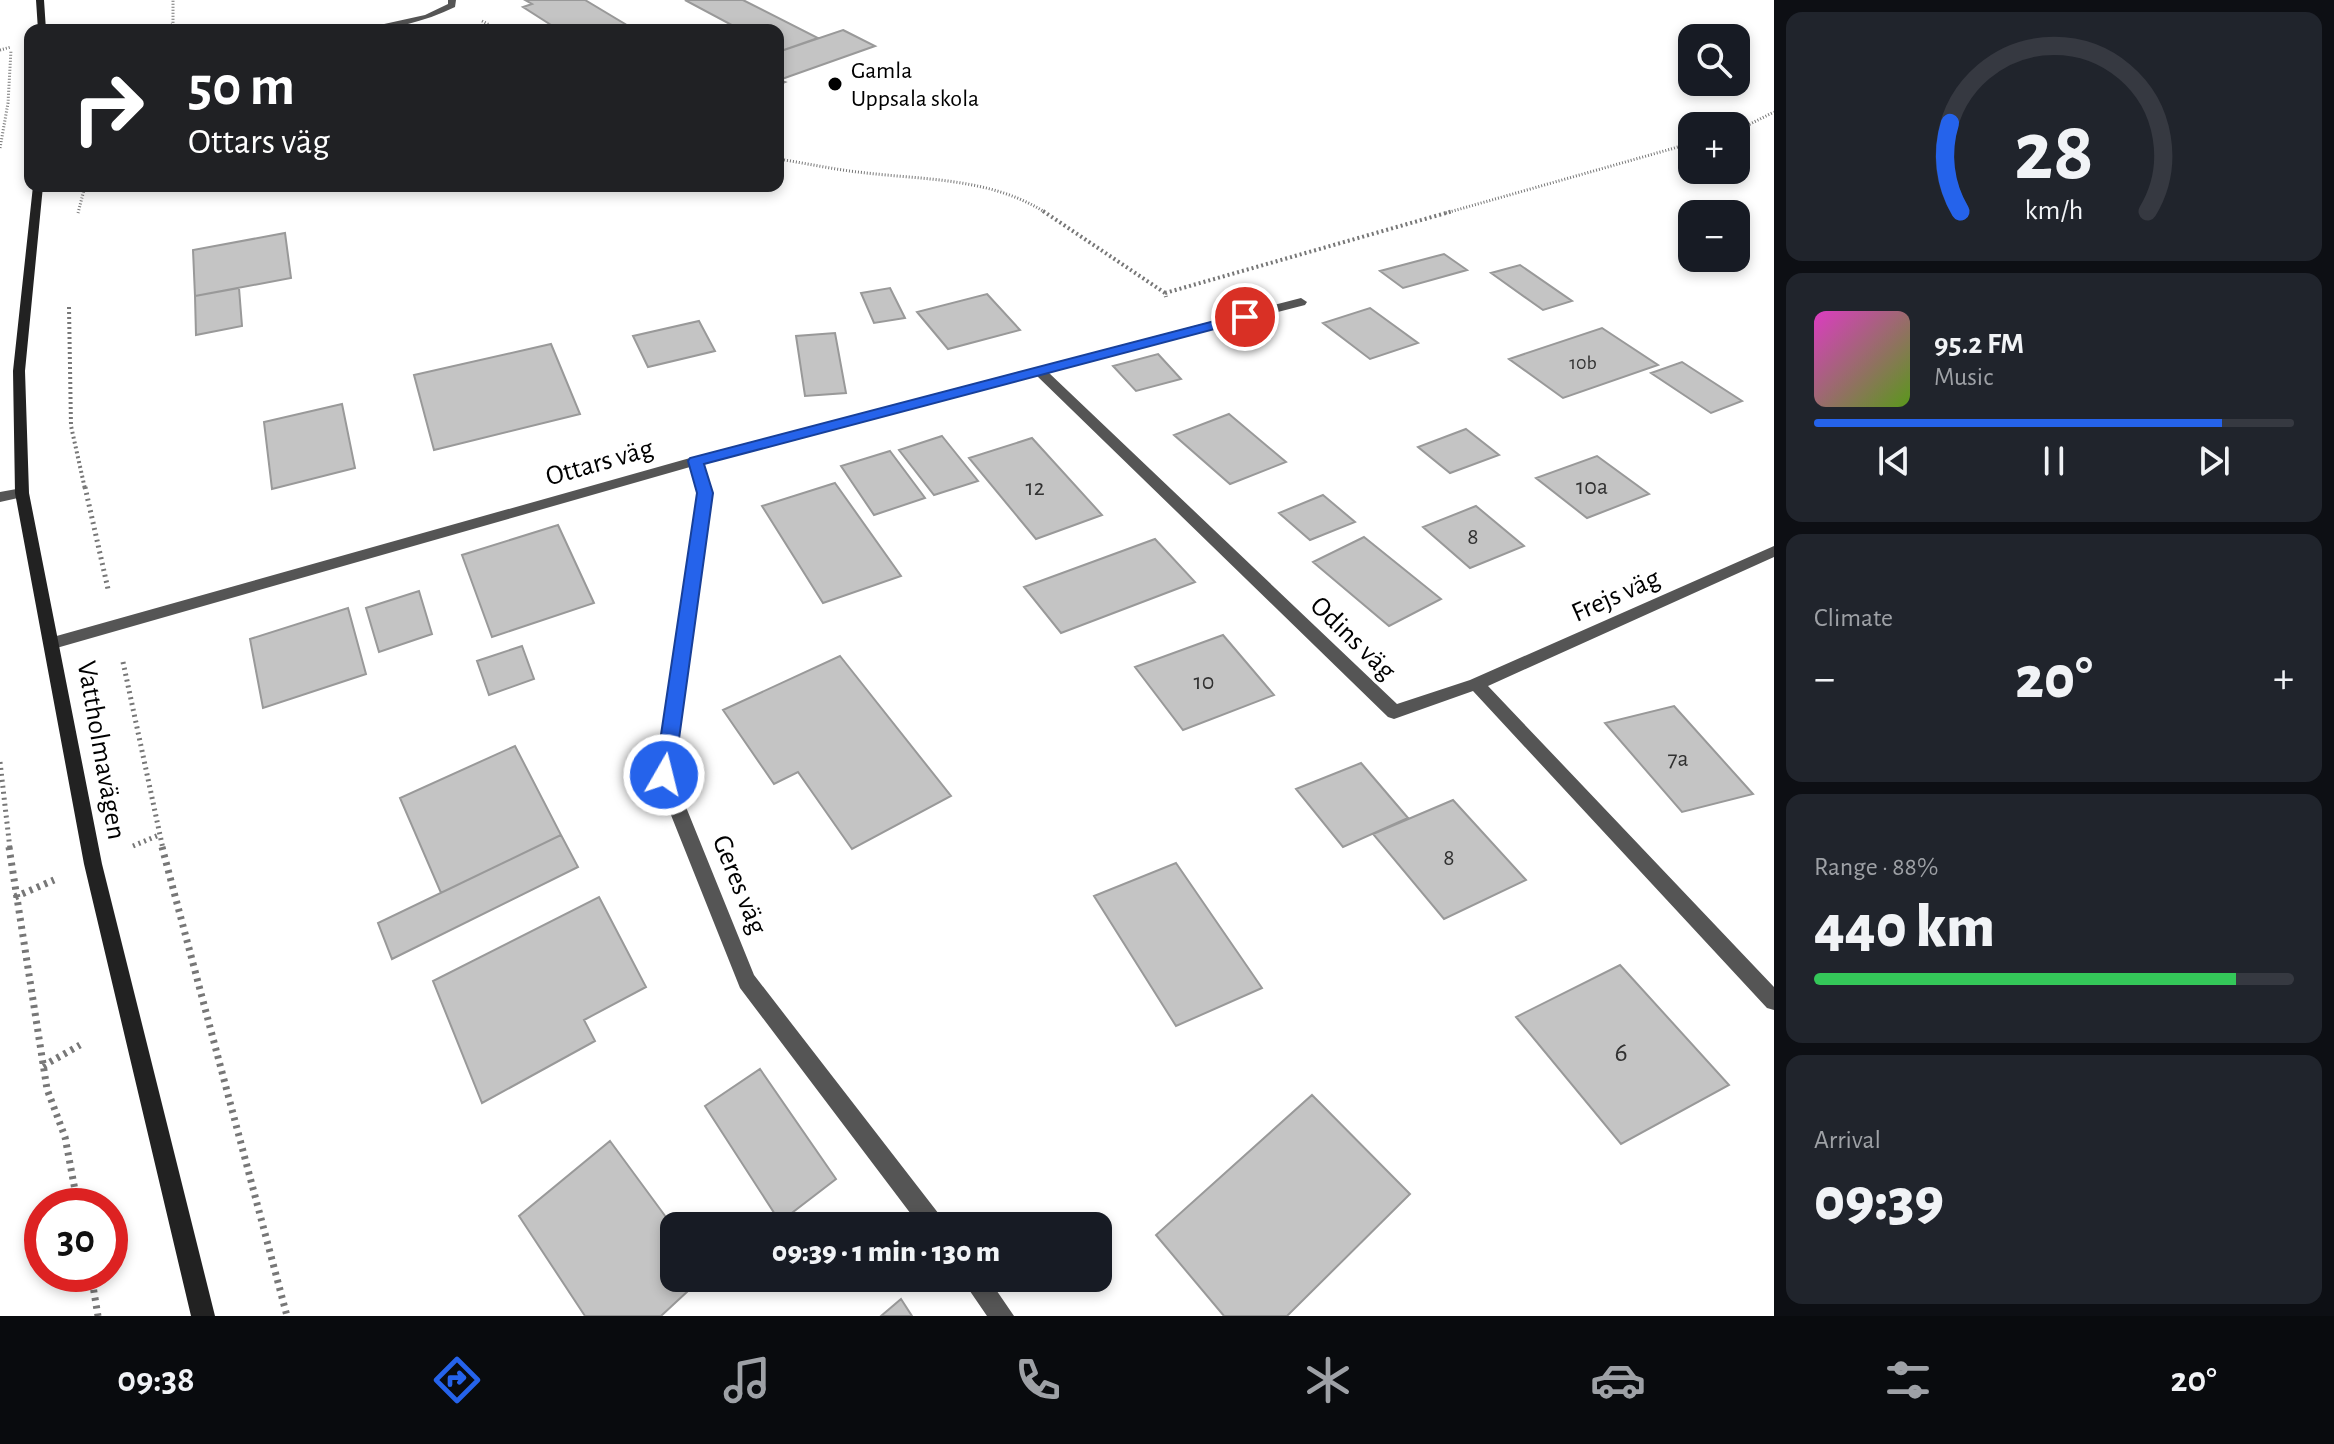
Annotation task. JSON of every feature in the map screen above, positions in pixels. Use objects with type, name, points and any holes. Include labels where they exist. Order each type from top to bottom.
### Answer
[{"type":"main road","points":[[40,0],[42,24]]},
{"type":"main road","name":"Vattholmavägen","points":[[37,192],[19,371],[22,493],[93,864],[203,1316]]},
{"type":"street","points":[[391,24],[427,17],[452,5],[452,0]]},
{"type":"street","name":"Ottars väg","points":[[53,643],[695,461],[1301,302]]},
{"type":"street","name":"Odins väg","points":[[1039,371],[1394,712],[1476,684]]},
{"type":"street","name":"Geres väg","points":[[695,461],[705,493],[664,775],[747,981],[923,1212]]},
{"type":"street","points":[[0,497],[22,493]]},
{"type":"street","name":"Frejs väg","points":[[1476,684],[1774,551]]},
{"type":"street","points":[[1476,684],[1774,1001]]},
{"type":"street","points":[[984,1292],[1002,1316]]},
{"type":"path","points":[[173,0],[173,24]]},
{"type":"path","points":[[476,18],[488,24]]},
{"type":"path","points":[[0,50],[11,47],[8,103],[0,148]]},
{"type":"path","points":[[1750,124],[1774,112]]},
{"type":"path","points":[[1165,293],[1678,147]]},
{"type":"path","points":[[784,160],[858,172],[952,180],[1029,202],[1165,293],[1169,320],[1160,340]]},
{"type":"path","points":[[75,224],[83,192]]},
{"type":"path","points":[[70,300],[71,426],[159,835],[287,1316]]},
{"type":"path","points":[[0,762],[15,897],[47,1089],[65,1137],[75,1188]]},
{"type":"path","points":[[43,1066],[80,1045]]},
{"type":"path","points":[[94,1292],[98,1316]]},
{"type":"building","points":[[525,0],[585,0],[625,24],[550,24],[523,7],[532,4]]},
{"type":"building","points":[[685,0],[743,0],[818,38],[784,50],[784,24],[730,24]]},
{"type":"building","points":[[843,30],[875,46],[784,78],[784,50]]},
{"type":"building","points":[[285,233],[291,278],[195,296],[193,250]]},
{"type":"building","points":[[1444,254],[1467,270],[1403,288],[1380,271]]},
{"type":"building","points":[[1520,265],[1572,301],[1543,310],[1491,273]]},
{"type":"building","points":[[239,288],[242,326],[196,335],[195,296]]},
{"type":"building","points":[[890,288],[905,318],[874,323],[861,293]]},
{"type":"building","points":[[987,294],[1020,330],[948,349],[917,312]]},
{"type":"building","points":[[1370,308],[1418,343],[1370,359],[1323,323]]},
{"type":"building","points":[[699,321],[715,351],[648,367],[633,336]]},
{"type":"building","points":[[1602,328],[1658,365],[1563,398],[1509,359]]},
{"type":"building","points":[[835,333],[846,393],[805,396],[796,336]]},
{"type":"building","points":[[551,344],[580,414],[434,450],[414,375]]},
{"type":"building","points":[[1158,354],[1181,379],[1136,391],[1113,366]]},
{"type":"building","points":[[1682,362],[1742,401],[1711,413],[1651,373]]},
{"type":"building","points":[[342,404],[355,468],[272,489],[264,422]]},
{"type":"building","points":[[1229,414],[1286,462],[1230,484],[1174,435]]},
{"type":"building","points":[[1466,429],[1499,455],[1450,473],[1418,447]]},
{"type":"building","points":[[942,436],[978,481],[934,495],[899,450]]},
{"type":"building","points":[[1032,438],[1102,515],[1036,539],[969,458]]},
{"type":"building","points":[[890,451],[925,498],[874,515],[841,466]]},
{"type":"building","points":[[1597,456],[1649,494],[1587,518],[1536,478]]},
{"type":"building","points":[[835,483],[901,576],[823,603],[762,506]]},
{"type":"building","points":[[1323,495],[1355,522],[1310,540],[1279,513]]},
{"type":"building","points":[[1476,506],[1524,546],[1470,568],[1423,527]]},
{"type":"building","points":[[558,525],[594,603],[492,637],[462,555]]},
{"type":"building","points":[[1364,537],[1441,599],[1389,626],[1313,562]]},
{"type":"building","points":[[1155,539],[1195,582],[1061,633],[1024,587]]},
{"type":"building","points":[[419,591],[432,634],[379,652],[366,608]]},
{"type":"building","points":[[348,608],[366,674],[263,708],[250,639]]},
{"type":"building","points":[[1223,635],[1274,695],[1183,730],[1135,667]]},
{"type":"building","points":[[522,646],[534,679],[489,695],[477,661]]},
{"type":"building","points":[[840,656],[951,796],[852,849],[798,772],[774,784],[723,710]]},
{"type":"building","points":[[1674,706],[1753,794],[1682,812],[1605,723]]},
{"type":"building","points":[[515,746],[561,835],[441,893],[400,798]]},
{"type":"building","points":[[1361,763],[1408,818],[1343,847],[1296,789]]},
{"type":"building","points":[[1453,800],[1526,880],[1444,919],[1373,834]]},
{"type":"building","points":[[561,835],[578,867],[392,959],[378,923]]},
{"type":"building","points":[[1176,863],[1262,988],[1176,1026],[1094,896]]},
{"type":"building","points":[[599,897],[646,987],[584,1020],[595,1041],[482,1103],[433,981]]},
{"type":"building","points":[[1620,965],[1729,1085],[1621,1144],[1516,1017]]},
{"type":"building","points":[[760,1069],[836,1179],[793,1212],[774,1212],[705,1106]]},
{"type":"building","points":[[1312,1095],[1410,1194],[1287,1316],[1224,1316],[1156,1235]]},
{"type":"building","points":[[610,1141],[662,1212],[660,1292],[687,1292],[661,1316],[585,1316],[519,1216]]},
{"type":"building","points":[[901,1299],[912,1316],[881,1316]]},
{"type":"place","name":"Gamla Uppsala skola","points":[[835,84]]},
{"type":"route","points":[[664,775],[705,493],[695,461],[1245,317]]}]
